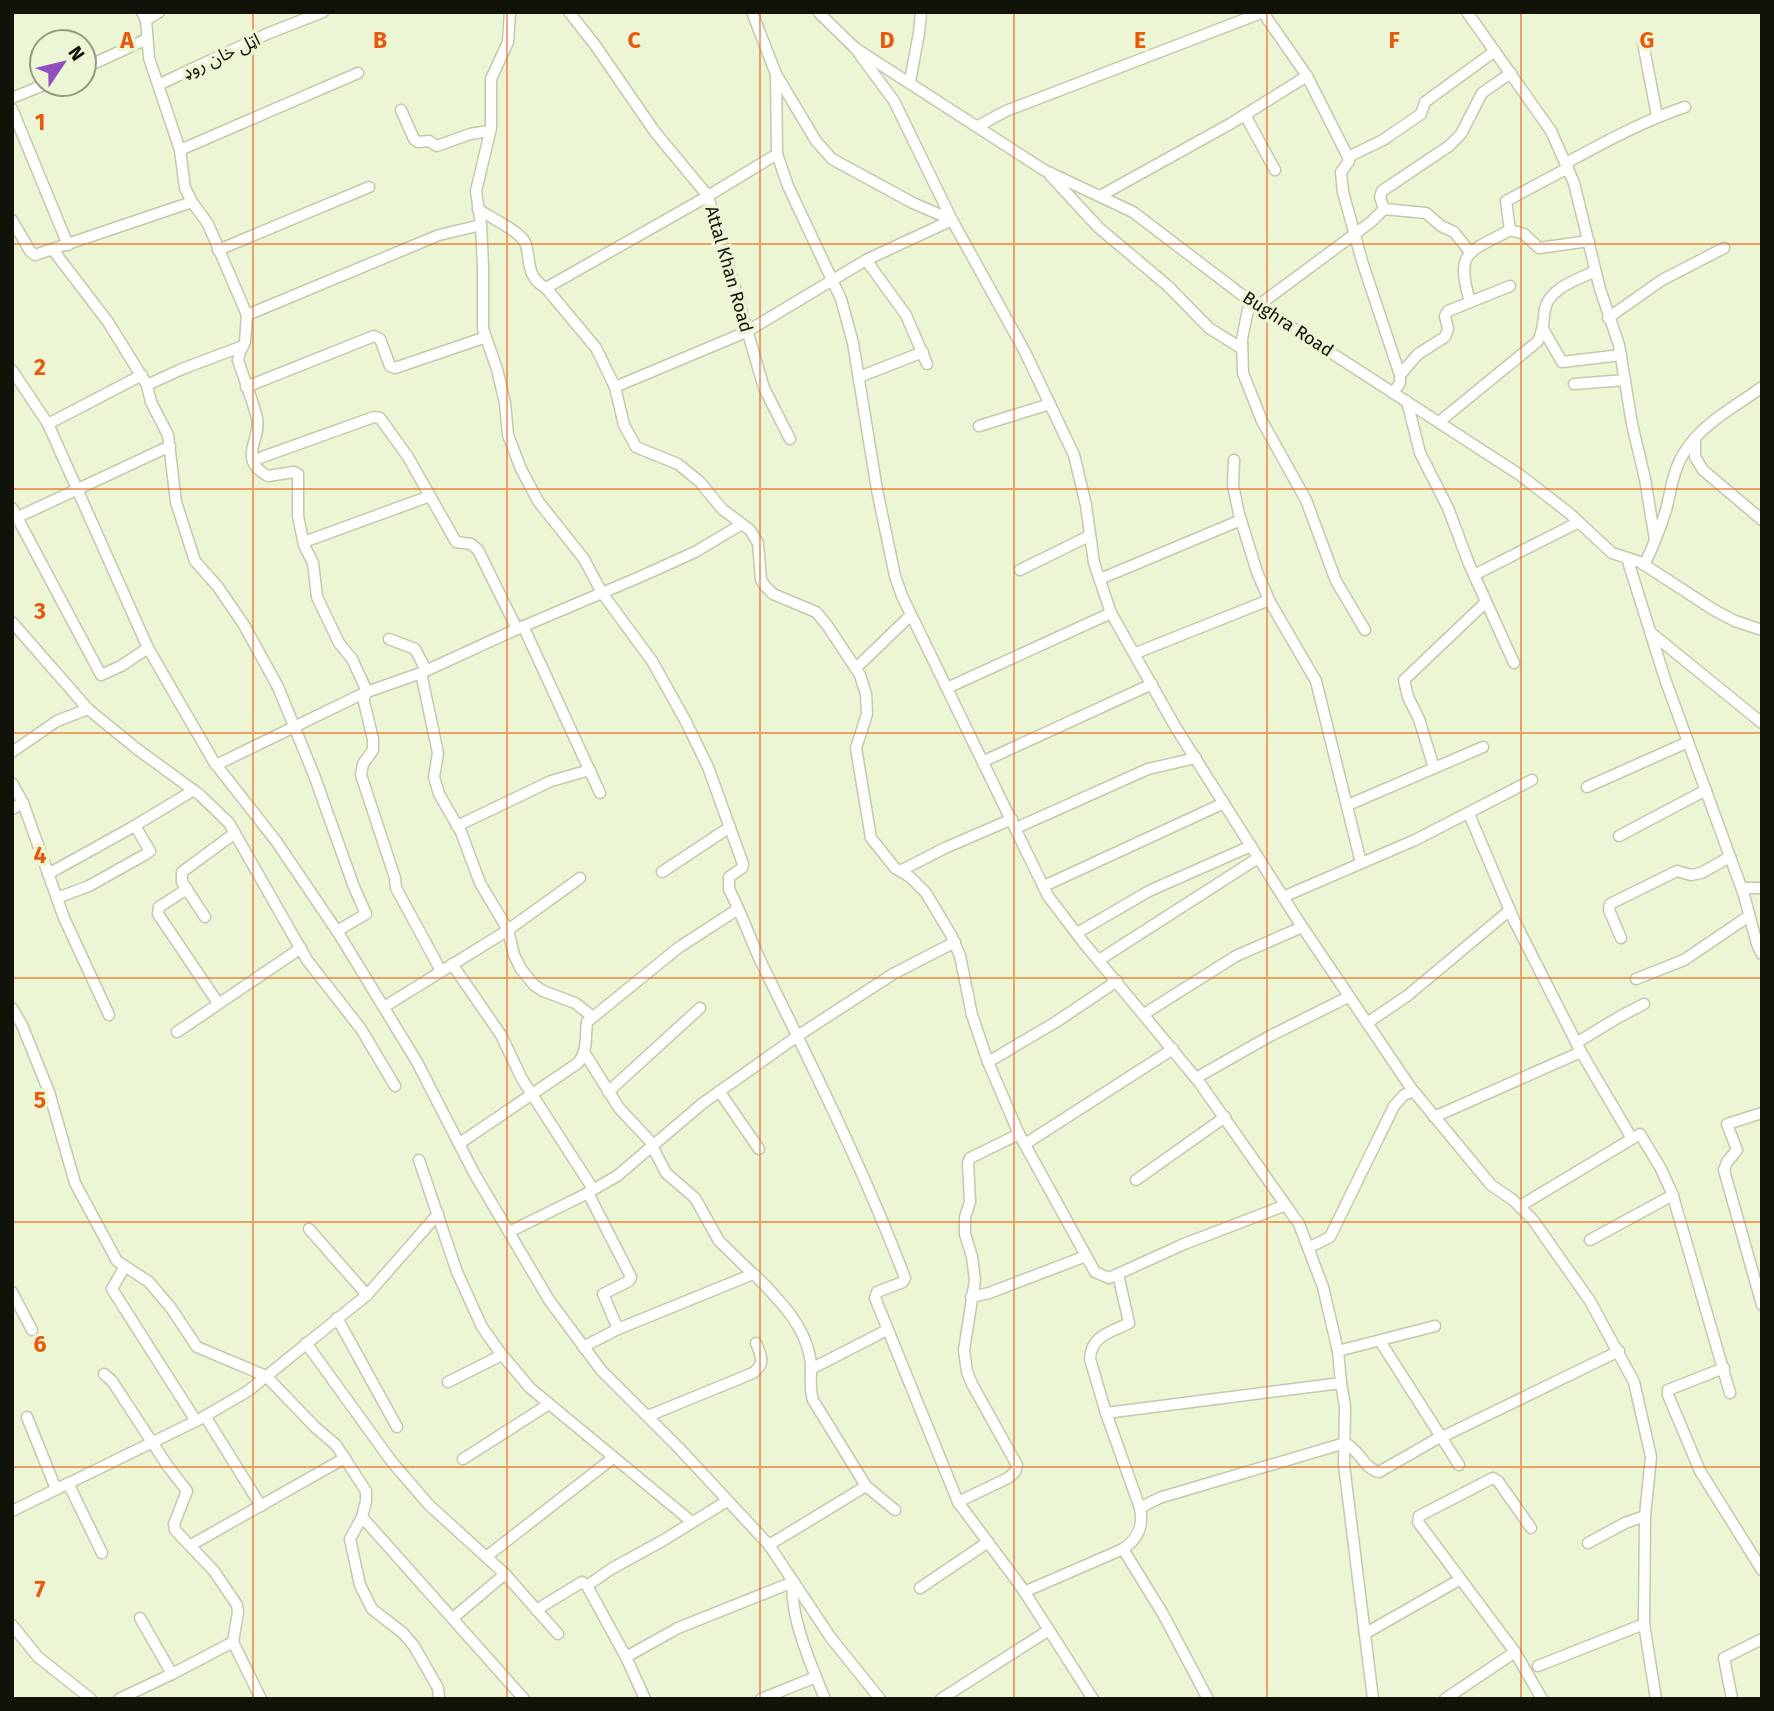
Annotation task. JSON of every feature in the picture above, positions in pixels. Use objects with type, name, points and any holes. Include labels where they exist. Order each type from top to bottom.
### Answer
[{"type":"street","points":[[159,12],[144,16],[149,58],[160,84],[180,150],[185,188],[208,224],[247,315],[245,342],[238,360],[258,426],[252,446],[256,467],[268,476],[294,472],[298,474],[298,516],[313,564],[317,597],[339,643],[352,659],[365,687],[364,702],[373,750],[363,764],[361,775],[396,888],[440,971]]},
{"type":"street","name":"اټل خان روډ","points":[[160,84],[269,33],[323,12]]},
{"type":"street","points":[[510,12],[508,42],[491,79],[489,131],[476,191],[481,225],[483,329],[505,402],[508,435],[538,501],[583,559],[602,593],[652,660],[708,767],[743,864],[728,880],[738,909],[799,1035],[905,1278],[903,1282],[875,1295],[958,1502],[1024,1591],[1093,1699]]},
{"type":"street","name":"Attal Khan Road","points":[[569,12],[655,132],[708,196],[764,388],[790,439]]},
{"type":"street","points":[[752,12],[776,74],[816,141],[832,159],[901,197],[952,219]]},
{"type":"street","name":"Bughra Road","points":[[818,12],[855,48],[910,81],[1044,170],[1133,212],[1255,303],[1520,475],[1579,522],[1607,550],[1644,565],[1735,621],[1762,630]]},
{"type":"street","points":[[910,81],[920,12]]},
{"type":"street","points":[[978,126],[1006,111],[1067,86],[1243,16],[1261,12],[1268,17],[1307,76],[1348,157],[1349,161],[1343,167],[1340,177],[1355,234],[1400,375],[1400,383],[1393,393]]},
{"type":"street","points":[[1467,12],[1551,131],[1567,166],[1608,318],[1621,355],[1656,540]]},
{"type":"street","points":[[98,62],[147,40]]},
{"type":"street","points":[[1643,43],[1657,116]]},
{"type":"street","points":[[855,48],[894,101],[952,219],[1025,352],[1074,455],[1086,505],[1088,536],[1111,613],[1152,684],[1302,927],[1413,1091],[1491,1185],[1520,1206],[1533,1220],[1590,1301],[1619,1351],[1638,1395],[1651,1457],[1645,1516],[1644,1624],[1656,1699]]},
{"type":"street","points":[[1348,157],[1382,140],[1421,114],[1425,102],[1495,51]]},
{"type":"street","points":[[180,150],[358,73]]},
{"type":"street","points":[[1384,209],[1380,197],[1382,191],[1449,146],[1461,134],[1476,100],[1511,73]]},
{"type":"street","points":[[776,74],[777,154],[788,186],[841,299],[859,377],[877,490],[895,576],[911,615],[1048,896],[1225,1117],[1299,1224],[1323,1287],[1338,1351],[1345,1406],[1344,1465],[1373,1699]]},
{"type":"street","points":[[1100,196],[1245,115],[1307,76]]},
{"type":"street","points":[[1510,230],[1506,201],[1657,116],[1685,107]]},
{"type":"street","points":[[12,109],[68,245]]},
{"type":"street","points":[[401,110],[414,139],[418,142],[429,141],[437,146],[470,134],[489,131]]},
{"type":"street","points":[[1245,115],[1275,170]]},
{"type":"street","points":[[546,288],[777,154]]},
{"type":"street","points":[[1044,170],[1099,228],[1168,286],[1209,328],[1241,348]]},
{"type":"street","points":[[218,250],[369,187]]},
{"type":"street","points":[[12,220],[32,254],[54,250],[192,202]]},
{"type":"street","points":[[478,209],[520,236],[536,282],[546,288],[596,348],[615,387],[624,425],[636,447],[678,464],[700,482],[722,509],[750,530],[758,543],[761,580],[765,586],[773,594],[816,612],[856,668],[866,694],[867,714],[856,748],[871,838],[900,872],[910,877],[933,903],[955,942],[972,1016],[988,1062],[1019,1134],[1095,1272],[1109,1278],[1184,1244],[1286,1205]]},
{"type":"street","points":[[1365,630],[1336,580],[1306,500],[1255,407],[1243,373],[1241,348],[1255,303],[1355,234],[1384,209],[1426,213],[1441,226],[1454,232],[1470,251]]},
{"type":"street","points":[[615,387],[746,332],[866,260],[952,219]]},
{"type":"street","points":[[247,315],[439,235],[481,225]]},
{"type":"street","points":[[1470,302],[1463,282],[1465,261],[1470,251],[1510,230],[1524,234],[1539,248],[1589,241]]},
{"type":"street","points":[[1608,318],[1662,280],[1724,248]]},
{"type":"street","points":[[54,250],[108,321],[144,380],[151,402],[168,435],[176,502],[195,561],[218,587],[244,625],[278,687],[295,725],[366,914],[337,931]]},
{"type":"street","points":[[866,260],[906,316],[927,364]]},
{"type":"street","points":[[1439,422],[1532,346],[1540,337],[1547,302],[1553,294],[1595,271]]},
{"type":"street","points":[[1400,375],[1418,354],[1445,337],[1448,329],[1445,316],[1448,311],[1510,286]]},
{"type":"street","points":[[1542,329],[1562,362],[1621,355]]},
{"type":"street","points":[[246,387],[374,336],[380,339],[390,366],[395,368],[485,337]]},
{"type":"street","points":[[48,424],[144,380],[243,346]]},
{"type":"street","points":[[859,377],[923,352]]},
{"type":"street","points":[[12,370],[48,424],[148,648],[216,765],[276,841],[384,1007],[549,1300],[601,1370],[769,1545],[831,1638],[880,1699]]},
{"type":"street","points":[[1574,384],[1625,380]]},
{"type":"street","points":[[1644,565],[1656,540],[1683,454],[1695,438],[1718,417],[1762,387]]},
{"type":"street","points":[[1406,401],[1420,453],[1448,508],[1474,575],[1514,663]]},
{"type":"street","points":[[979,426],[1050,404]]},
{"type":"street","points":[[254,460],[377,417],[384,422],[408,457],[456,542],[471,544],[478,550],[520,628],[600,793]]},
{"type":"street","points":[[1695,438],[1695,457],[1703,470],[1762,520]]},
{"type":"street","points":[[148,648],[121,666],[101,675],[16,520],[76,488],[170,446]]},
{"type":"street","points":[[1234,460],[1233,485],[1257,572],[1269,600],[1316,681],[1361,863]]},
{"type":"street","points":[[304,542],[430,496]]},
{"type":"street","points":[[1100,579],[1241,520]]},
{"type":"street","points":[[1474,575],[1579,522]]},
{"type":"street","points":[[216,765],[364,693],[424,672],[695,552],[742,524]]},
{"type":"street","points":[[1020,569],[1088,536]]},
{"type":"street","points":[[1627,558],[1688,742],[1742,888],[1762,954]]},
{"type":"street","points":[[1136,653],[1269,600]]},
{"type":"street","points":[[1434,768],[1404,680],[1486,602]]},
{"type":"street","points":[[947,688],[1111,613]]},
{"type":"street","points":[[856,668],[911,615]]},
{"type":"street","points":[[12,622],[88,709],[137,750],[194,790],[229,823],[301,948],[361,1029],[395,1086]]},
{"type":"street","points":[[1650,632],[1762,723]]},
{"type":"street","points":[[389,639],[415,649],[424,672],[438,753],[434,777],[476,876],[508,930],[514,955],[521,969],[534,985],[575,1003],[593,1017]]},
{"type":"street","points":[[984,761],[1152,684]]},
{"type":"street","points":[[12,752],[57,721],[88,709]]},
{"type":"street","points":[[1587,787],[1688,742]]},
{"type":"street","points":[[1348,805],[1483,747]]},
{"type":"street","points":[[900,872],[945,848],[1148,769],[1196,758]]},
{"type":"street","points":[[457,826],[551,781],[590,770]]},
{"type":"street","points":[[1283,897],[1469,814],[1532,780]]},
{"type":"street","points":[[12,783],[23,803],[57,898],[109,1015]]},
{"type":"street","points":[[48,874],[194,790]]},
{"type":"street","points":[[1619,836],[1706,790]]},
{"type":"street","points":[[12,808],[23,803]]},
{"type":"street","points":[[1044,886],[1224,803]]},
{"type":"street","points":[[1469,814],[1510,910],[1579,1048],[1632,1137]]},
{"type":"street","points":[[57,898],[89,886],[150,851],[135,826]]},
{"type":"street","points":[[662,872],[730,827]]},
{"type":"street","points":[[205,916],[187,889],[181,877],[182,872],[235,833]]},
{"type":"street","points":[[1077,933],[1149,891],[1251,846]]},
{"type":"street","points":[[1621,939],[1609,909],[1610,904],[1677,871],[1691,875],[1701,873],[1730,857]]},
{"type":"street","points":[[1099,960],[1258,858]]},
{"type":"street","points":[[384,1007],[508,930],[580,878]]},
{"type":"street","points":[[1742,888],[1762,888]]},
{"type":"street","points":[[187,889],[159,907],[158,914],[218,1003]]},
{"type":"street","points":[[460,1143],[578,1063],[584,1052],[587,1022],[678,948],[738,909]]},
{"type":"street","points":[[1367,1023],[1407,996],[1510,910]]},
{"type":"street","points":[[1636,979],[1684,960],[1749,916]]},
{"type":"street","points":[[1144,1014],[1236,957],[1302,927]]},
{"type":"street","points":[[509,1233],[617,1176],[719,1091],[799,1035],[893,974],[955,942]]},
{"type":"street","points":[[177,1032],[301,948]]},
{"type":"street","points":[[452,964],[501,1035],[522,1079],[590,1191],[631,1277],[629,1281],[603,1294],[618,1329]]},
{"type":"street","points":[[988,1062],[1056,1022],[1117,981]]},
{"type":"street","points":[[1196,1078],[1270,1036],[1348,997]]},
{"type":"street","points":[[1434,1117],[1579,1048],[1619,1017],[1644,1004]]},
{"type":"street","points":[[12,1008],[22,1025],[49,1092],[75,1183],[117,1261],[149,1282],[171,1308],[197,1347],[266,1376],[314,1427],[335,1445],[366,1491],[362,1517],[350,1539],[364,1596],[372,1609],[403,1633],[414,1646],[438,1688],[439,1699]]},
{"type":"street","points":[[608,1092],[700,1008]]},
{"type":"street","points":[[1025,1144],[1173,1049]]},
{"type":"street","points":[[584,1052],[608,1092],[652,1146],[666,1172],[695,1198],[719,1241],[794,1319],[808,1347],[810,1393],[813,1400],[866,1486],[895,1510]]},
{"type":"street","points":[[719,1091],[759,1149]]},
{"type":"street","points":[[1308,1248],[1330,1237],[1394,1106],[1413,1091]]},
{"type":"street","points":[[1762,1113],[1727,1124],[1737,1150],[1724,1170],[1762,1305]]},
{"type":"street","points":[[1136,1180],[1225,1117]]},
{"type":"street","points":[[958,1502],[1008,1478],[1015,1472],[1017,1465],[967,1373],[964,1350],[975,1267],[964,1225],[970,1202],[970,1158],[1019,1134]]},
{"type":"street","points":[[1520,1206],[1640,1134],[1673,1195],[1730,1392]]},
{"type":"street","points":[[419,1160],[457,1272],[482,1327],[502,1355],[530,1388],[692,1522]]},
{"type":"street","points":[[1590,1240],[1673,1195]]},
{"type":"street","points":[[12,1511],[201,1418],[248,1391],[367,1295],[438,1214]]},
{"type":"street","points":[[309,1229],[367,1295]]},
{"type":"street","points":[[971,1297],[989,1293],[1086,1256]]},
{"type":"street","points":[[125,1266],[112,1289],[261,1506]]},
{"type":"street","points":[[583,1347],[618,1329],[753,1274]]},
{"type":"street","points":[[1024,1591],[1124,1549],[1133,1543],[1140,1530],[1140,1508],[1091,1367],[1090,1350],[1100,1337],[1129,1323],[1118,1274]]},
{"type":"street","points":[[12,1292],[32,1330]]},
{"type":"street","points":[[337,1318],[397,1427]]},
{"type":"street","points":[[1338,1351],[1435,1326]]},
{"type":"street","points":[[811,1369],[887,1330]]},
{"type":"street","points":[[1380,1341],[1459,1465]]},
{"type":"street","points":[[306,1342],[392,1462],[429,1505],[505,1574],[558,1634]]},
{"type":"street","points":[[648,1416],[753,1373],[762,1366],[763,1361],[756,1343]]},
{"type":"street","points":[[1345,1443],[1358,1452],[1369,1468],[1379,1472],[1441,1437],[1619,1351]]},
{"type":"street","points":[[448,1382],[502,1355]]},
{"type":"street","points":[[1724,1368],[1668,1390],[1668,1395],[1700,1471],[1762,1570]]},
{"type":"street","points":[[104,1374],[112,1381],[187,1491],[174,1524],[177,1533],[214,1571],[237,1605],[233,1642],[261,1699]]},
{"type":"street","points":[[1106,1413],[1340,1383]]},
{"type":"street","points":[[463,1459],[550,1404]]},
{"type":"street","points":[[27,1417],[56,1489]]},
{"type":"street","points":[[1140,1508],[1159,1498],[1345,1443]]},
{"type":"street","points":[[191,1545],[345,1458]]},
{"type":"street","points":[[485,1557],[613,1458]]},
{"type":"street","points":[[1531,1528],[1493,1478],[1419,1516],[1418,1522],[1515,1652],[1542,1699]]},
{"type":"street","points":[[68,1483],[102,1553]]},
{"type":"street","points":[[769,1545],[866,1486]]},
{"type":"street","points":[[587,1586],[727,1501]]},
{"type":"street","points":[[1588,1543],[1625,1523],[1645,1516]]},
{"type":"street","points":[[362,1517],[524,1699]]},
{"type":"street","points":[[920,1588],[988,1542]]},
{"type":"street","points":[[1124,1549],[1163,1614],[1208,1699]]},
{"type":"street","points":[[453,1618],[505,1574]]},
{"type":"street","points":[[1366,1633],[1459,1580]]},
{"type":"street","points":[[536,1610],[578,1583],[582,1582],[587,1586],[626,1657],[645,1699]]},
{"type":"street","points":[[626,1657],[678,1628],[793,1582]]},
{"type":"street","points":[[793,1582],[792,1595],[825,1699]]},
{"type":"street","points":[[140,1618],[172,1674]]},
{"type":"street","points":[[1538,1666],[1644,1624]]},
{"type":"street","points":[[12,1625],[38,1657],[91,1699]]},
{"type":"street","points":[[941,1699],[1049,1630]]},
{"type":"street","points":[[1731,1698],[1724,1658],[1762,1639]]},
{"type":"street","points":[[119,1699],[233,1642]]},
{"type":"street","points":[[1445,1699],[1515,1652]]},
{"type":"street","points":[[761,1699],[816,1677]]}]
